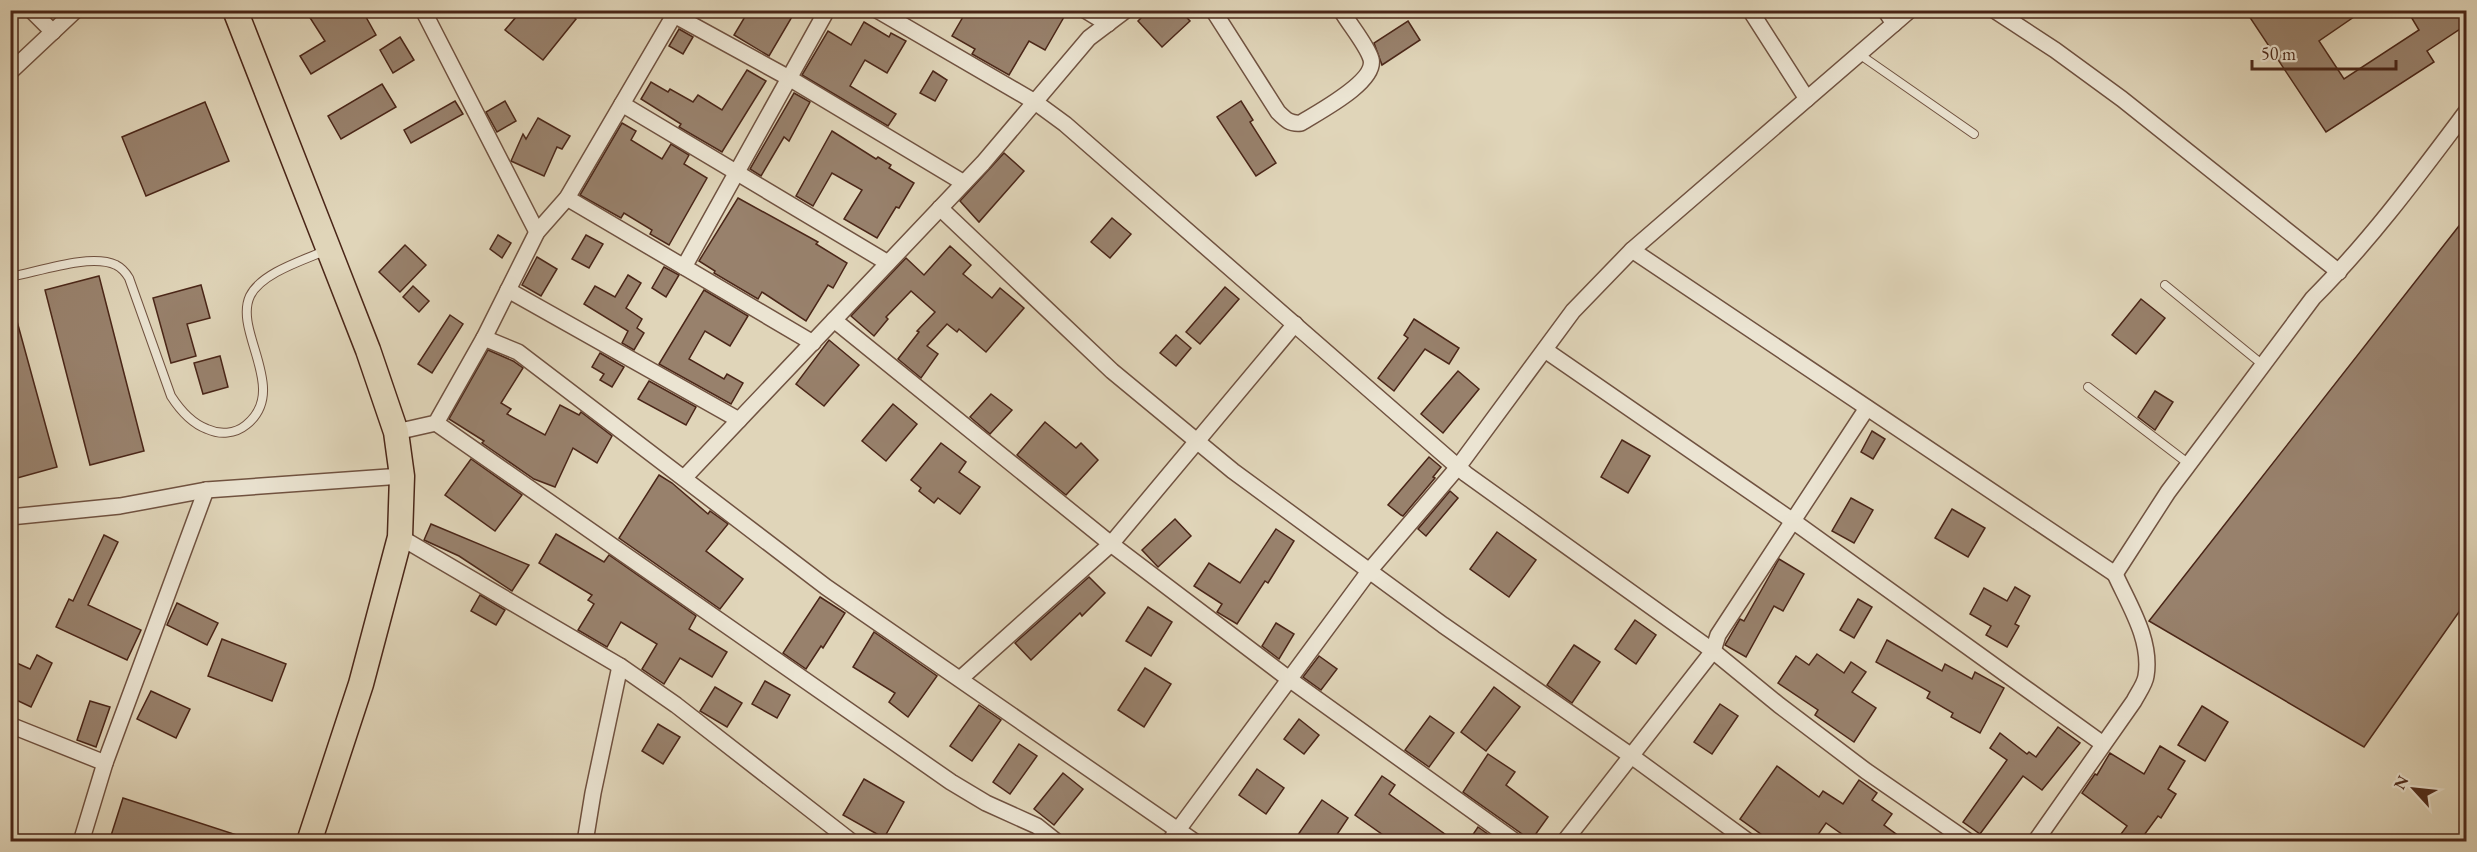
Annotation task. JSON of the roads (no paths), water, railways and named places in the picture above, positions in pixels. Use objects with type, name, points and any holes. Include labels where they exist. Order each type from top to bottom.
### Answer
[{"type":"main road","points":[[235,10],[368,350],[396,432],[402,476],[400,537],[361,684],[309,842]]},
{"type":"street","points":[[32,10],[53,33]]},
{"type":"street","points":[[10,72],[76,10]]},
{"type":"street","points":[[423,10],[537,232]]},
{"type":"street","points":[[684,267],[827,10]]},
{"type":"street","points":[[877,10],[1035,102],[1065,124],[1458,467],[1713,651],[1814,732],[1969,842]]},
{"type":"street","points":[[1085,10],[1108,24]]},
{"type":"street","points":[[684,478],[964,183],[1089,38],[1126,10]]},
{"type":"street","points":[[1213,10],[1278,112],[1293,123],[1301,123],[1361,84],[1370,69],[1371,57],[1341,10]]},
{"type":"street","points":[[1750,10],[1807,99]]},
{"type":"street","points":[[1885,10],[1894,24]]},
{"type":"street","points":[[1174,836],[1370,570],[1458,467],[1573,311],[1632,250],[1910,10]]},
{"type":"street","points":[[1994,10],[2055,50],[2122,99],[2339,272]]},
{"type":"street","points":[[396,432],[435,423],[484,338],[537,232],[567,198],[676,13],[964,183]]},
{"type":"street","points":[[622,104],[888,263]]},
{"type":"street","points":[[2115,574],[2189,464],[2313,298],[2339,272],[2421,173],[2466,112]]},
{"type":"street","points":[[567,198],[813,342]]},
{"type":"street","points":[[940,208],[1112,371],[1233,471],[1443,625],[1630,755],[1749,842]]},
{"type":"street","points":[[1632,250],[2115,574],[2144,638],[2146,678],[2134,701],[2035,842]]},
{"type":"street","points":[[508,290],[739,420]]},
{"type":"street","points":[[834,320],[1111,544],[1290,679],[1516,842]]},
{"type":"street","points":[[960,679],[1111,544],[1295,324]]},
{"type":"street","points":[[484,338],[518,352],[826,587],[960,679],[1174,836],[1195,842]]},
{"type":"street","points":[[1545,350],[1792,521],[2103,744]]},
{"type":"street","points":[[1564,842],[1713,651],[1718,635],[1867,408]]},
{"type":"street","points":[[435,423],[951,782],[986,803],[1037,826],[1057,842]]},
{"type":"street","points":[[10,517],[120,506],[206,490],[402,476]]},
{"type":"street","points":[[81,842],[105,763],[206,490]]},
{"type":"street","points":[[400,537],[620,666],[676,705],[852,842]]},
{"type":"street","points":[[585,842],[592,794],[620,666]]},
{"type":"street","points":[[10,725],[105,763]]},
{"type":"lane","points":[[1859,54],[1974,134]]},
{"type":"lane","points":[[10,277],[91,261],[116,265],[129,278],[171,396],[178,407],[190,419],[207,429],[224,433],[238,431],[254,418],[261,400],[263,381],[246,311],[249,298],[263,279],[328,249]]},
{"type":"lane","points":[[2165,285],[2263,365]]},
{"type":"lane","points":[[2088,387],[2189,464]]}]
